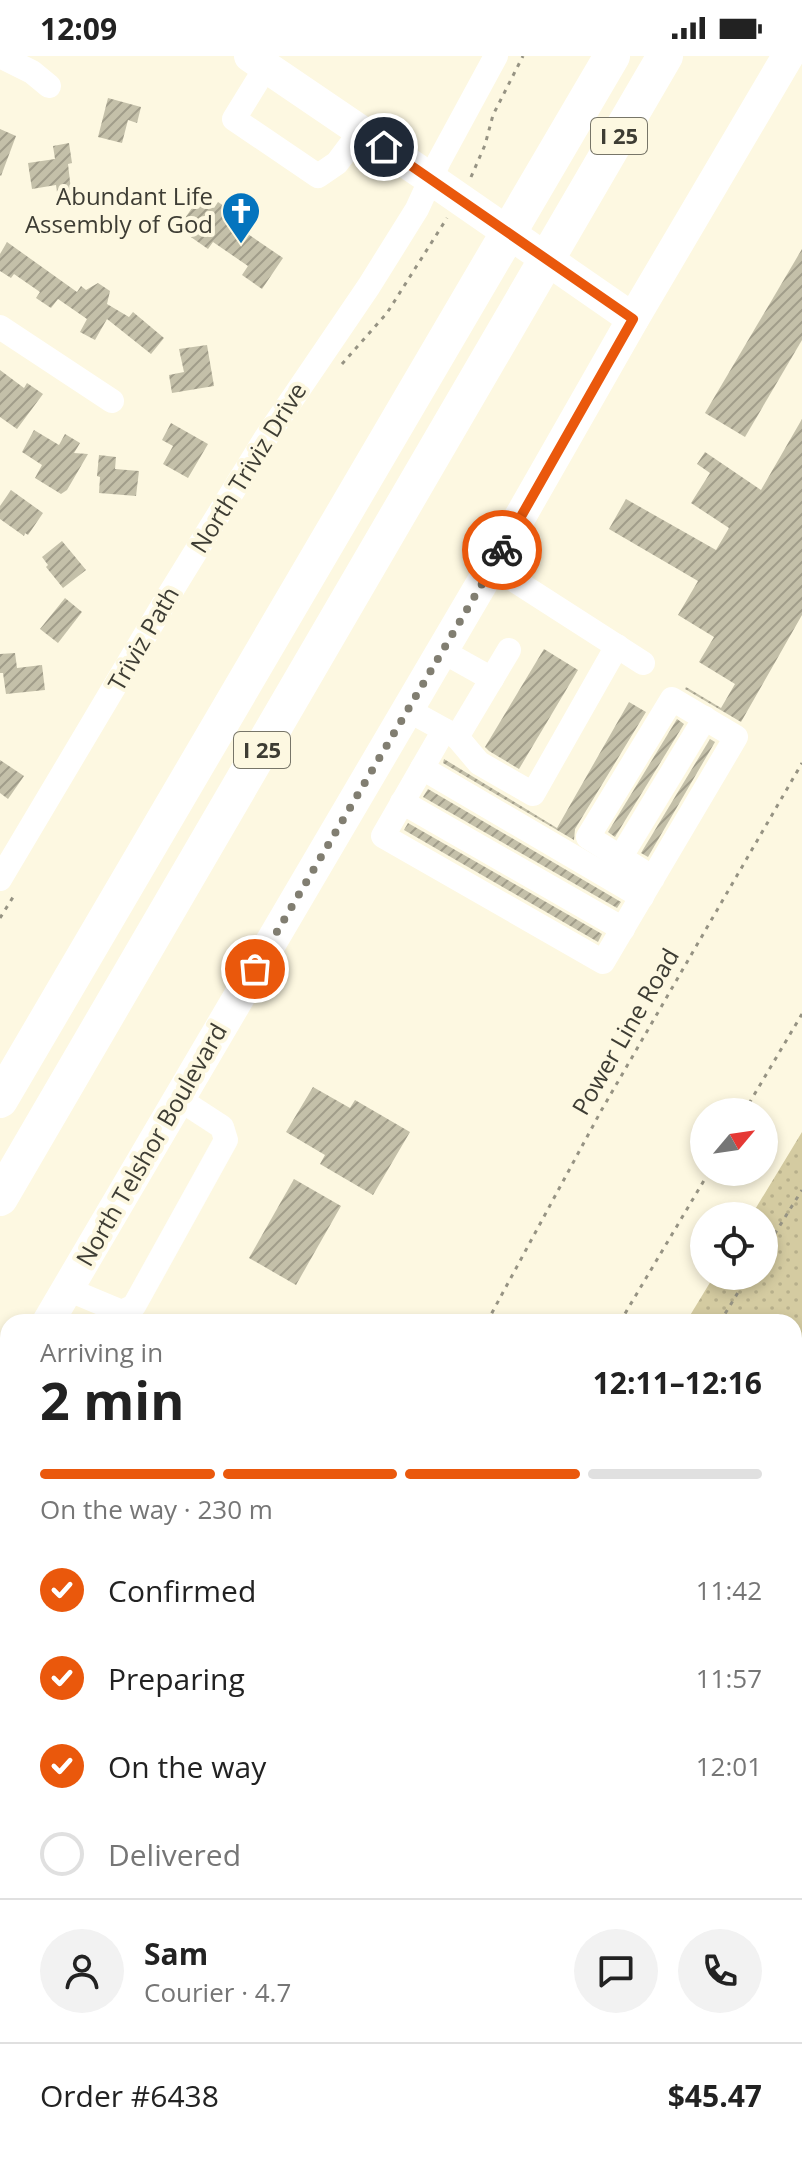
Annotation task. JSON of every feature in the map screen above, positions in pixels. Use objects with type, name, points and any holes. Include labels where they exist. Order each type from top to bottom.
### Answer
[{"type":"highway","name":"I 25","points":[[0,1100],[612,56]]},
{"type":"highway","name":"I 25","points":[[0,1198],[665,56]]},
{"type":"main road","name":"North Telshor Boulevard","points":[[53,1314],[788,56]]},
{"type":"main road","points":[[258,62],[633,319]]},
{"type":"street","points":[[0,56],[32,72],[49,86]]},
{"type":"street","name":"North Triviz Drive","points":[[5,876],[169,595],[265,439],[369,286],[417,209],[496,56]]},
{"type":"street","points":[[258,62],[234,119],[318,176],[337,163],[361,131]]},
{"type":"street","points":[[0,327],[112,401]]},
{"type":"street","points":[[492,566],[643,663]]},
{"type":"street","points":[[408,710],[451,734],[479,763],[533,794],[617,646]]},
{"type":"street","points":[[509,650],[492,679],[422,768],[383,836],[603,962],[623,929],[736,737],[672,699],[588,837],[620,858],[647,888]]},
{"type":"street","points":[[442,651],[492,679]]},
{"type":"street","points":[[620,858],[705,718]]},
{"type":"street","points":[[422,768],[647,888]]},
{"type":"street","points":[[402,802],[623,929]]},
{"type":"street","points":[[67,1289],[122,1312],[134,1306],[226,1140],[222,1127],[179,1099]]},
{"type":"path","points":[[466,187],[485,145],[493,115],[523,56]]},
{"type":"path","points":[[339,368],[387,313],[451,213]]},
{"type":"path","name":"Power Line Road","points":[[491,1314],[601,1111],[802,763]]},
{"type":"path","points":[[0,918],[5,876]]},
{"type":"path","points":[[752,1098],[802,1014]]},
{"type":"path","points":[[625,1314],[701,1186]]},
{"type":"path","points":[[778,1229],[802,1190]]},
{"type":"path","points":[[725,1314],[739,1290]]},
{"type":"shaded area","points":[[802,1132],[802,1314],[691,1314],[705,1290],[778,1290],[778,1202],[760,1202],[769,1186],[778,1186],[778,1172]]},
{"type":"building","points":[[108,98],[141,107],[137,123],[128,120],[122,143],[98,137]]},
{"type":"building","points":[[0,129],[16,136],[1,176],[0,175]]},
{"type":"building","points":[[69,143],[71,190],[57,192],[56,185],[32,189],[28,163],[55,159],[53,146]]},
{"type":"building","name":"Abundant Life Assembly of God","points":[[199,198],[214,208],[218,202],[242,218],[236,226],[283,258],[262,289],[242,275],[248,266],[213,242],[208,249],[178,228]]},
{"type":"building","points":[[7,242],[77,292],[81,286],[86,290],[98,283],[110,291],[107,304],[129,317],[133,312],[164,338],[151,354],[107,319],[95,340],[80,332],[87,319],[58,299],[51,308],[36,298],[40,292],[14,274],[11,278],[0,271],[0,254]]},
{"type":"building","points":[[802,249],[802,340],[745,437],[705,413]]},
{"type":"building","points":[[207,345],[214,386],[172,393],[169,375],[184,372],[179,349]]},
{"type":"building","points":[[0,370],[24,388],[27,383],[43,394],[17,429],[0,417]]},
{"type":"building","points":[[802,419],[802,615],[741,722],[685,689],[721,708],[735,684],[699,662],[714,637],[678,615],[698,581],[609,529],[626,499],[716,550],[729,528],[691,503],[710,473],[697,464],[705,452],[761,490]]},
{"type":"building","points":[[171,423],[208,444],[188,478],[163,464],[173,446],[162,440]]},
{"type":"building","points":[[34,430],[59,445],[65,434],[80,443],[74,453],[88,454],[67,490],[61,494],[35,478],[42,465],[22,452]]},
{"type":"building","points":[[99,455],[116,457],[115,469],[139,471],[136,496],[99,493]]},
{"type":"building","points":[[11,490],[43,513],[28,535],[25,533],[24,536],[0,519],[0,506]]},
{"type":"building","points":[[62,541],[86,570],[63,588],[42,557]]},
{"type":"building","points":[[65,598],[82,612],[58,643],[40,629]]},
{"type":"building","points":[[544,649],[578,670],[519,769],[485,747]]},
{"type":"building","points":[[15,653],[17,668],[42,665],[45,690],[6,694],[3,673],[0,673],[0,654]]},
{"type":"building","points":[[629,702],[646,712],[575,829],[574,840],[443,763],[444,759],[557,828]]},
{"type":"building","points":[[677,719],[684,724],[615,837],[608,832]]},
{"type":"building","points":[[710,739],[715,742],[648,857],[641,853]]},
{"type":"building","points":[[0,760],[24,776],[8,799],[0,793]]},
{"type":"building","points":[[428,789],[621,902],[617,908],[423,797]]},
{"type":"building","points":[[408,823],[602,934],[598,942],[404,830]]},
{"type":"building","points":[[313,1087],[350,1108],[355,1100],[410,1132],[373,1195],[320,1164],[325,1155],[286,1132]]},
{"type":"building","points":[[294,1179],[341,1206],[296,1285],[249,1258]]},
{"type":"way so far","points":[[255,969],[502,550]]},
{"type":"place","name":"Abundant Life Assembly of God","points":[[241,245]]},
{"type":"route","points":[[384,147],[633,319],[502,550]]}]
